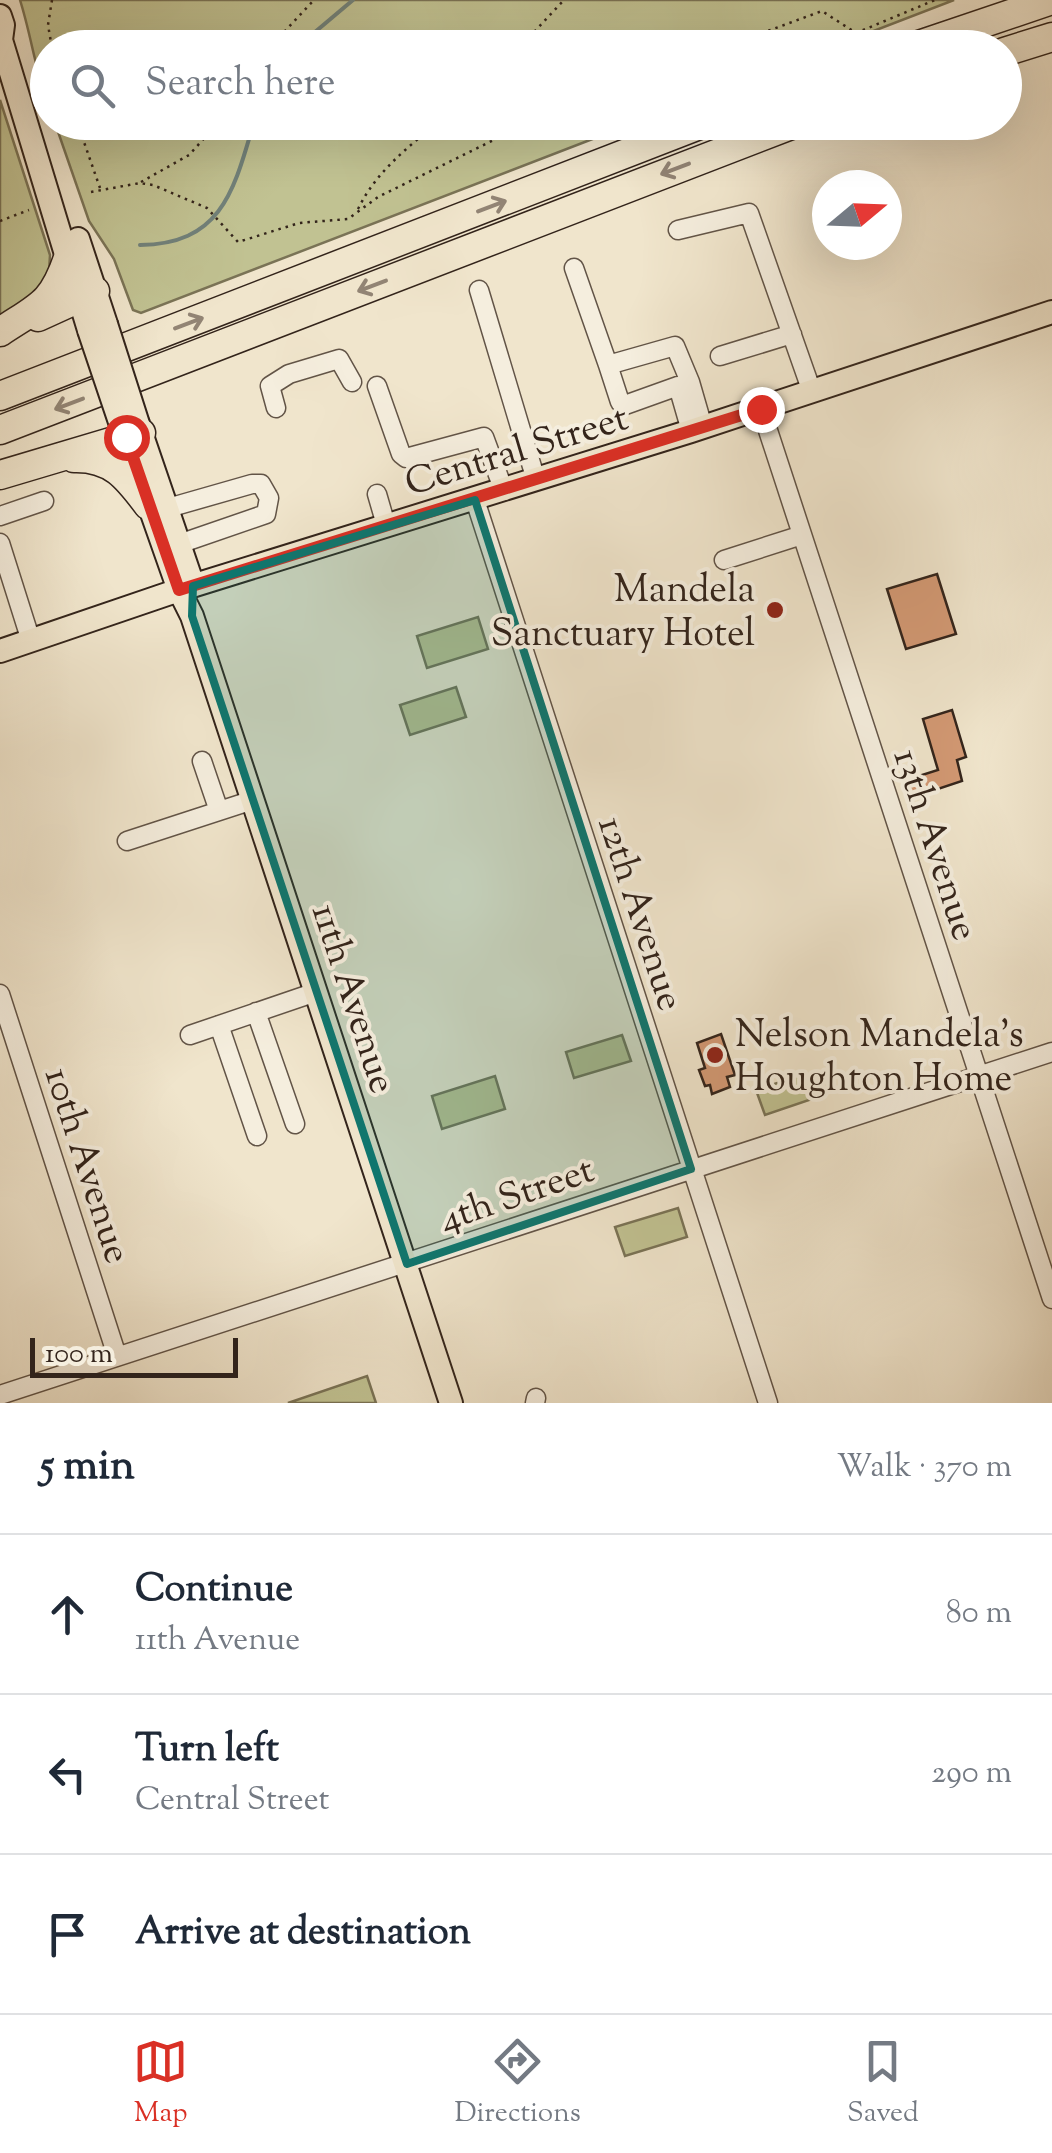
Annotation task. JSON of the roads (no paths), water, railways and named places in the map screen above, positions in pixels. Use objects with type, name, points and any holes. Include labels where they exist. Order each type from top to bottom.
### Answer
[{"type":"highway","points":[[963,30],[1052,0]]},
{"type":"highway","points":[[1022,46],[1052,37]]},
{"type":"highway","points":[[0,396],[661,140]]},
{"type":"highway","points":[[0,430],[752,140]]},
{"type":"highway","points":[[0,333],[48,300],[58,287],[68,258]]},
{"type":"highway","points":[[0,333],[88,294]]},
{"type":"highway","points":[[0,475],[132,430]]},
{"type":"highway","points":[[58,458],[88,458],[117,467],[158,507]]},
{"type":"main road","name":"11th Avenue","points":[[1,22],[1,40],[30,134]]},
{"type":"main road","name":"11th Avenue","points":[[1,22],[14,34],[30,90]]},
{"type":"main road","name":"11th Avenue","points":[[32,140],[68,258],[88,294]]},
{"type":"main road","name":"11th Avenue","points":[[44,140],[98,327],[186,588]]},
{"type":"main road","name":"Central Street","points":[[0,651],[186,588],[1051,317]]},
{"type":"main road","name":"11th Avenue","points":[[158,507],[180,544],[192,616],[451,1403]]},
{"type":"street","points":[[678,230],[749,213],[806,394]]},
{"type":"street","points":[[574,268],[620,402],[625,405],[684,384]]},
{"type":"street","points":[[479,290],[536,480]]},
{"type":"street","points":[[720,356],[786,335]]},
{"type":"street","points":[[608,365],[676,346],[697,429]]},
{"type":"street","points":[[276,408],[270,386],[289,374],[324,362],[339,359],[352,382]]},
{"type":"street","points":[[376,386],[401,454],[406,458],[484,437],[504,490]]},
{"type":"street","name":"13th Avenue","points":[[761,409],[1052,1300]]},
{"type":"street","points":[[158,507],[252,484],[260,484],[270,498],[266,514],[180,544]]},
{"type":"street","points":[[376,494],[386,525]]},
{"type":"street","name":"12th Avenue","points":[[476,500],[768,1403]]},
{"type":"street","points":[[0,516],[44,502]]},
{"type":"street","points":[[724,560],[802,535]]},
{"type":"street","points":[[0,543],[8,598],[31,641]]},
{"type":"street","points":[[202,761],[219,811]]},
{"type":"street","points":[[127,841],[253,800]]},
{"type":"street","points":[[190,1034],[316,992]]},
{"type":"street","name":"10th Avenue","points":[[0,994],[116,1356]]},
{"type":"street","points":[[256,1012],[294,1124]]},
{"type":"street","points":[[219,1025],[257,1136]]},
{"type":"street","name":"4th Street","points":[[0,1395],[1052,1052]]},
{"type":"waterway","points":[[317,30],[353,0]]},
{"type":"waterway","points":[[140,245],[168,242],[207,224],[231,191],[248,140]]},
{"type":"place","name":"Mandela Sanctuary Hotel","points":[[775,610]]},
{"type":"place","name":"Nelson Mandela's Houghton Home","points":[[715,1055]]}]
